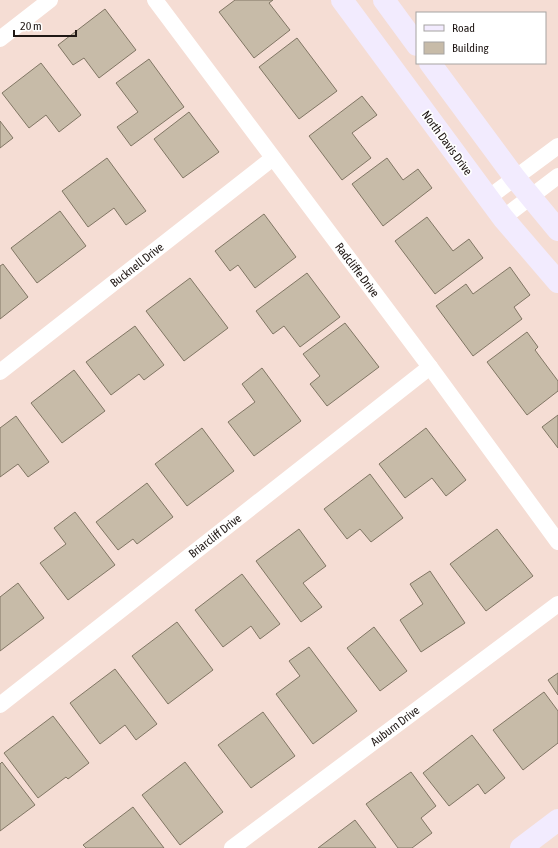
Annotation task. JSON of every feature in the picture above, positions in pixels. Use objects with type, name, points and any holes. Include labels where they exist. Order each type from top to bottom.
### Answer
[{"type":"street","points":[[0,40],[50,0]]},
{"type":"street","name":"Radcliffe Drive","points":[[155,0],[430,367],[558,542]]},
{"type":"street","name":"North Davis Drive","points":[[342,0],[503,218],[558,282]]},
{"type":"street","points":[[384,0],[416,44]]},
{"type":"street","points":[[431,64],[515,178],[558,230]]},
{"type":"street","points":[[488,198],[558,146]]},
{"type":"street","name":"Bucknell Drive","points":[[0,372],[273,158]]},
{"type":"street","points":[[503,218],[558,176]]},
{"type":"street","name":"Briarcliff Drive","points":[[0,705],[430,367]]},
{"type":"street","name":"Auburn Drive","points":[[232,848],[558,604]]},
{"type":"street","points":[[521,848],[558,820]]},
{"type":"building","points":[[235,0],[273,0],[269,3],[290,30],[254,58],[219,12]]},
{"type":"building","points":[[105,9],[136,50],[99,78],[84,58],[73,65],[58,45]]},
{"type":"building","points":[[297,38],[337,91],[299,119],[259,67]]},
{"type":"building","points":[[149,59],[184,107],[131,146],[117,127],[138,112],[116,83]]},
{"type":"building","points":[[41,63],[81,115],[59,132],[46,115],[29,128],[2,93]]},
{"type":"building","points":[[362,96],[377,115],[352,133],[371,158],[342,180],[309,136]]},
{"type":"building","points":[[189,112],[219,152],[183,178],[154,139]]},
{"type":"building","points":[[0,121],[13,138],[0,148]]},
{"type":"building","points":[[107,158],[146,211],[126,225],[114,208],[88,227],[62,191]]},
{"type":"building","points":[[387,158],[403,180],[418,169],[432,188],[383,226],[352,184]]},
{"type":"building","points":[[60,211],[86,246],[37,283],[11,248]]},
{"type":"building","points":[[264,214],[296,257],[255,288],[238,265],[230,271],[215,251]]},
{"type":"building","points":[[427,217],[453,251],[469,239],[483,258],[435,294],[395,241]]},
{"type":"building","points":[[3,264],[28,297],[0,319],[0,266]]},
{"type":"building","points":[[510,267],[530,295],[514,307],[522,319],[473,356],[436,306],[466,284],[473,294]]},
{"type":"building","points":[[307,273],[340,317],[300,347],[284,326],[273,334],[256,311]]},
{"type":"building","points":[[190,278],[228,328],[184,361],[146,311]]},
{"type":"building","points":[[345,323],[379,367],[327,406],[310,384],[320,376],[303,354]]},
{"type":"building","points":[[135,326],[164,365],[144,380],[139,374],[111,395],[86,362]]},
{"type":"building","points":[[527,332],[538,347],[535,350],[558,381],[558,391],[527,415],[487,362]]},
{"type":"building","points":[[262,368],[301,421],[254,456],[228,422],[255,402],[242,384]]},
{"type":"building","points":[[74,370],[105,411],[62,443],[31,403]]},
{"type":"building","points":[[558,415],[558,448],[542,427]]},
{"type":"building","points":[[16,416],[49,462],[28,477],[18,464],[0,477],[0,428]]},
{"type":"building","points":[[202,428],[234,471],[187,506],[155,464]]},
{"type":"building","points":[[426,428],[466,480],[446,496],[432,478],[405,498],[379,464]]},
{"type":"building","points":[[370,474],[403,518],[371,542],[360,529],[347,539],[324,509]]},
{"type":"building","points":[[147,483],[173,517],[137,544],[133,539],[118,550],[96,522]]},
{"type":"building","points":[[75,512],[115,565],[68,600],[40,563],[66,544],[54,528]]},
{"type":"building","points":[[299,529],[326,566],[303,583],[322,607],[301,622],[256,561]]},
{"type":"building","points":[[497,529],[533,576],[486,611],[450,564]]},
{"type":"building","points":[[430,571],[465,623],[421,652],[400,620],[423,604],[410,584]]},
{"type":"building","points":[[242,574],[280,624],[260,639],[251,626],[223,647],[195,610]]},
{"type":"building","points":[[18,583],[44,618],[0,651],[0,597]]},
{"type":"building","points":[[177,622],[213,670],[168,704],[132,656]]},
{"type":"building","points":[[374,627],[407,671],[380,691],[347,648]]},
{"type":"building","points":[[309,647],[357,711],[313,744],[276,694],[300,676],[289,661]]},
{"type":"building","points":[[115,669],[157,724],[136,740],[125,725],[100,744],[70,703]]},
{"type":"building","points":[[558,673],[558,695],[548,680]]},
{"type":"building","points":[[544,692],[558,711],[558,743],[523,770],[493,730]]},
{"type":"building","points":[[263,712],[295,756],[251,788],[218,745]]},
{"type":"building","points":[[53,716],[89,763],[68,779],[66,777],[38,798],[4,753]]},
{"type":"building","points":[[472,735],[505,778],[485,794],[478,784],[449,806],[423,773]]},
{"type":"building","points":[[2,762],[35,805],[0,831],[0,764]]},
{"type":"building","points":[[185,762],[223,812],[180,845],[142,795]]},
{"type":"building","points":[[411,772],[436,806],[421,818],[432,833],[412,848],[398,848],[366,804]]},
{"type":"building","points":[[133,807],[164,848],[86,848],[83,845]]},
{"type":"building","points":[[355,820],[376,848],[318,848]]}]
